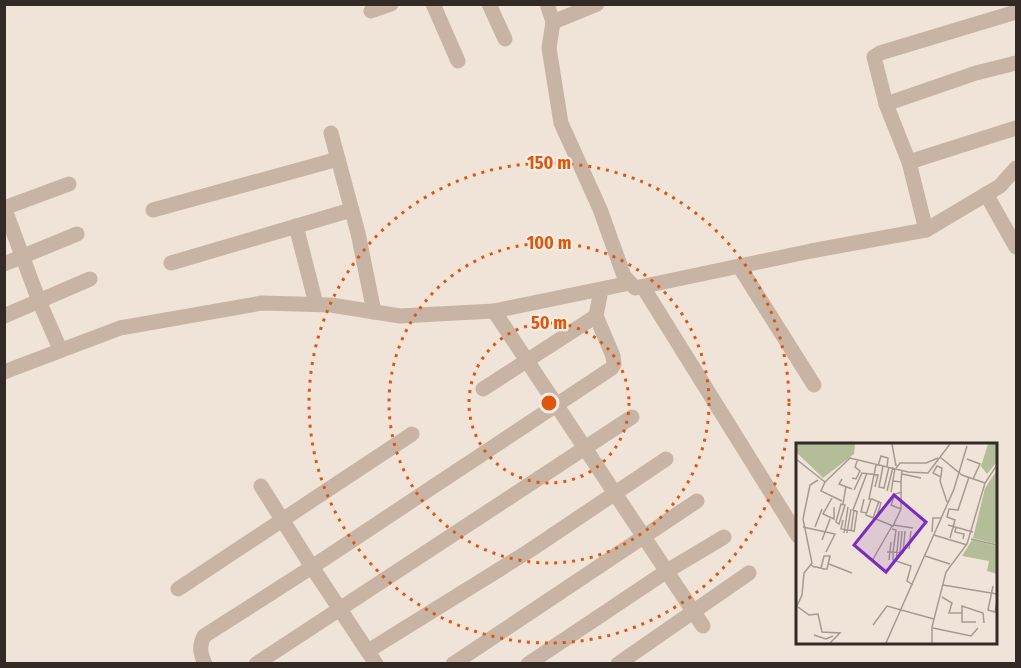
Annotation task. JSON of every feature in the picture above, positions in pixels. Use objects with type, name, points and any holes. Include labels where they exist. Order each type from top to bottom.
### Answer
[{"type":"street","points":[[371,11],[391,4]]},
{"type":"street","points":[[433,4],[458,61]]},
{"type":"street","points":[[489,4],[505,39]]},
{"type":"street","points":[[547,4],[553,22],[549,48],[561,123],[600,209],[624,276],[637,285],[796,533]]},
{"type":"street","points":[[553,22],[597,4]]},
{"type":"street","points":[[926,230],[909,162],[886,104],[874,57],[1017,12]]},
{"type":"street","points":[[886,104],[976,73],[1017,63]]},
{"type":"street","points":[[909,162],[1017,128]]},
{"type":"street","points":[[331,133],[374,312]]},
{"type":"street","points":[[153,210],[338,159]]},
{"type":"street","points":[[4,372],[120,328],[262,303],[331,304],[400,316],[494,311],[926,230],[1000,186],[1017,168]]},
{"type":"street","points":[[60,349],[39,301],[5,208],[69,184]]},
{"type":"street","points":[[986,194],[1017,247]]},
{"type":"street","points":[[171,263],[351,210]]},
{"type":"street","points":[[296,226],[316,304]]},
{"type":"street","points":[[4,264],[77,234]]},
{"type":"street","points":[[740,266],[814,385]]},
{"type":"street","points":[[4,316],[90,279]]},
{"type":"street","points":[[205,663],[201,656],[200,644],[204,636],[612,368],[613,356],[596,316],[601,290]]},
{"type":"street","points":[[494,311],[703,626]]},
{"type":"street","points":[[483,389],[596,316]]},
{"type":"street","points":[[256,663],[632,417]]},
{"type":"street","points":[[178,589],[412,435]]},
{"type":"street","points":[[261,486],[372,657],[666,459]]},
{"type":"street","points":[[453,663],[697,501]]},
{"type":"street","points":[[528,663],[667,571],[724,537]]},
{"type":"street","points":[[618,663],[749,573]]}]
